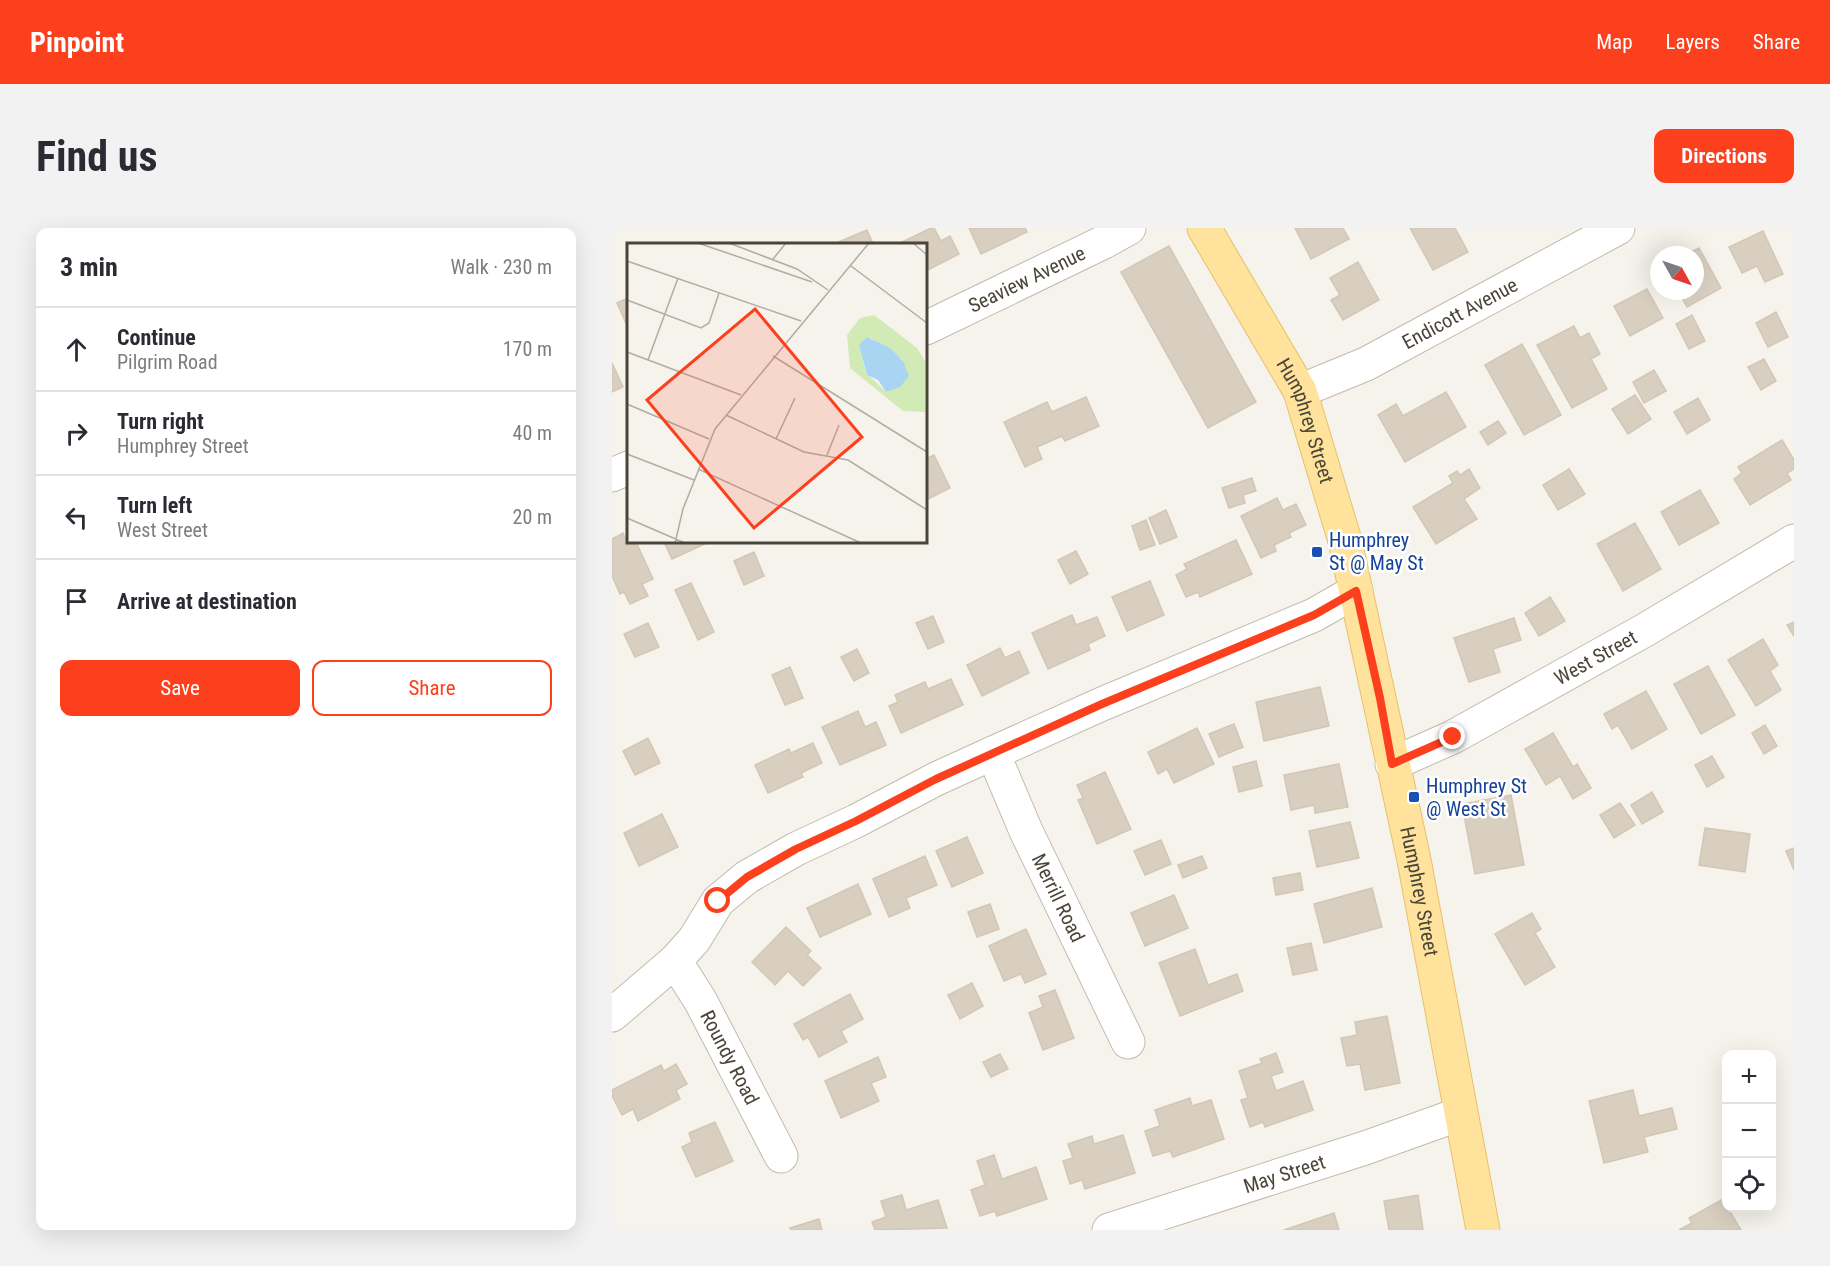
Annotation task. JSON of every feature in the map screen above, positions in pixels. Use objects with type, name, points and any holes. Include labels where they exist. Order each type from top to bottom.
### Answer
[{"type":"main road","name":"Humphrey Street","points":[[1204,228],[1300,391],[1343,531],[1414,860],[1483,1230]]},
{"type":"street","name":"Seaview Avenue","points":[[927,328],[1129,228]]},
{"type":"street","name":"Endicott Avenue","points":[[1300,391],[1366,364],[1618,228]]},
{"type":"street","points":[[612,475],[627,468]]},
{"type":"street","name":"West Street","points":[[1392,764],[1453,737],[1646,630],[1794,541]]},
{"type":"street","points":[[612,1014],[675,962],[694,940],[718,901],[747,877],[796,849],[936,779],[1102,704],[1314,615],[1356,591]]},
{"type":"street","name":"Merrill Road","points":[[993,753],[1026,831],[1128,1042]]},
{"type":"street","name":"Roundy Road","points":[[675,962],[700,1000],[781,1156]]},
{"type":"street","name":"May Street","points":[[1109,1230],[1365,1148],[1461,1114]]},
{"type":"building","points":[[934,228],[941,241],[950,236],[959,254],[927,270],[927,243],[900,243]]},
{"type":"building","points":[[969,228],[1025,228],[1027,232],[981,254]]},
{"type":"building","points":[[1295,228],[1343,228],[1349,239],[1311,259]]},
{"type":"building","points":[[1410,228],[1455,228],[1468,252],[1433,270]]},
{"type":"building","points":[[867,230],[873,243],[836,243]]},
{"type":"building","points":[[1763,231],[1783,274],[1765,282],[1757,266],[1742,273],[1729,247]]},
{"type":"building","points":[[1169,246],[1256,402],[1208,428],[1121,272]]},
{"type":"building","points":[[1704,257],[1721,288],[1704,298]]},
{"type":"building","points":[[1358,262],[1379,300],[1343,320],[1331,300],[1340,295],[1330,278]]},
{"type":"building","points":[[1647,289],[1650,300],[1653,300],[1663,318],[1630,336],[1614,306]]},
{"type":"building","points":[[627,298],[627,326],[617,303]]},
{"type":"building","points":[[1683,300],[1700,300],[1687,307]]},
{"type":"building","points":[[1776,312],[1788,337],[1768,347],[1756,323]]},
{"type":"building","points":[[1692,315],[1705,341],[1689,349],[1676,324]]},
{"type":"building","points":[[1574,326],[1580,338],[1589,333],[1600,354],[1591,359],[1607,389],[1572,408],[1537,345]]},
{"type":"building","points":[[1522,344],[1561,415],[1524,435],[1485,365]]},
{"type":"building","points":[[1764,359],[1776,381],[1761,390],[1748,367]]},
{"type":"building","points":[[612,363],[623,387],[612,392]]},
{"type":"building","points":[[1654,370],[1666,391],[1644,403],[1633,382]]},
{"type":"building","points":[[1446,392],[1466,427],[1405,462],[1378,415],[1396,404],[1403,416]]},
{"type":"building","points":[[1635,395],[1651,419],[1628,434],[1612,409]]},
{"type":"building","points":[[1086,397],[1099,426],[1065,441],[1062,436],[1037,447],[1042,459],[1025,467],[1004,422],[1047,402],[1052,412]]},
{"type":"building","points":[[1698,398],[1710,420],[1687,434],[1674,412]]},
{"type":"building","points":[[1498,421],[1506,433],[1488,445],[1480,432]]},
{"type":"building","points":[[1782,440],[1794,460],[1794,469],[1787,473],[1791,480],[1750,505],[1734,479],[1742,473],[1738,467]]},
{"type":"building","points":[[934,455],[950,488],[927,500],[927,458]]},
{"type":"building","points":[[1469,469],[1480,488],[1464,499],[1477,519],[1436,544],[1413,507],[1453,483],[1449,476],[1457,471],[1460,475]]},
{"type":"building","points":[[1569,469],[1585,494],[1558,510],[1543,485]]},
{"type":"building","points":[[1252,478],[1256,491],[1243,495],[1245,503],[1229,508],[1222,488]]},
{"type":"building","points":[[1700,490],[1719,523],[1679,545],[1661,512]]},
{"type":"building","points":[[1277,498],[1283,510],[1296,504],[1306,525],[1289,533],[1291,537],[1274,545],[1276,551],[1261,558],[1241,516]]},
{"type":"building","points":[[1166,510],[1177,537],[1160,544],[1149,518]]},
{"type":"building","points":[[1146,520],[1155,545],[1140,550],[1132,526]]},
{"type":"building","points":[[1635,523],[1661,569],[1623,591],[1597,544]]},
{"type":"building","points":[[623,533],[628,545],[636,543],[653,579],[642,584],[648,596],[630,604],[624,592],[620,594],[612,576],[612,539]]},
{"type":"building","points":[[1236,540],[1252,574],[1200,597],[1198,592],[1186,597],[1176,575],[1187,569],[1184,564]]},
{"type":"building","points":[[664,543],[707,543],[672,559]]},
{"type":"building","points":[[1076,551],[1088,574],[1070,584],[1058,560]]},
{"type":"building","points":[[754,552],[764,576],[744,585],[734,561]]},
{"type":"building","points":[[1150,581],[1164,615],[1127,631],[1112,597]]},
{"type":"building","points":[[691,583],[714,632],[698,640],[675,590]]},
{"type":"building","points":[[1550,597],[1565,621],[1539,636],[1525,613]]},
{"type":"building","points":[[1072,615],[1076,625],[1097,617],[1105,636],[1088,644],[1090,650],[1048,669],[1032,633]]},
{"type":"building","points":[[933,616],[944,642],[928,649],[916,623]]},
{"type":"building","points":[[1514,618],[1521,640],[1493,649],[1500,672],[1469,682],[1454,638]]},
{"type":"building","points":[[1794,622],[1794,636],[1787,625]]},
{"type":"building","points":[[648,623],[659,647],[635,657],[624,634]]},
{"type":"building","points":[[1763,639],[1778,665],[1770,671],[1781,690],[1756,706],[1728,660]]},
{"type":"building","points":[[1000,648],[1005,658],[1019,651],[1029,673],[982,696],[967,665]]},
{"type":"building","points":[[857,649],[869,673],[854,681],[841,657]]},
{"type":"building","points":[[1708,666],[1735,715],[1701,734],[1674,684]]},
{"type":"building","points":[[790,667],[803,698],[785,705],[772,675]]},
{"type":"building","points":[[951,679],[963,705],[901,733],[889,706],[898,702],[895,695],[925,682],[928,689]]},
{"type":"building","points":[[1320,687],[1329,726],[1264,741],[1256,702]]},
{"type":"building","points":[[1646,691],[1667,729],[1632,749],[1618,725],[1612,729],[1604,714]]},
{"type":"building","points":[[858,711],[865,727],[876,722],[886,745],[840,765],[822,727]]},
{"type":"building","points":[[1234,724],[1243,747],[1219,757],[1209,734]]},
{"type":"building","points":[[1765,725],[1777,746],[1764,754],[1752,733]]},
{"type":"building","points":[[1197,728],[1214,764],[1174,783],[1167,769],[1158,774],[1148,752]]},
{"type":"building","points":[[1553,733],[1573,767],[1577,764],[1591,788],[1573,799],[1560,776],[1546,785],[1525,749]]},
{"type":"building","points":[[648,738],[660,763],[635,775],[623,751]]},
{"type":"building","points":[[813,743],[822,763],[801,773],[803,777],[768,793],[755,765],[789,749],[791,753]]},
{"type":"building","points":[[1712,756],[1724,777],[1707,787],[1695,765]]},
{"type":"building","points":[[1256,761],[1262,786],[1239,792],[1233,767]]},
{"type":"building","points":[[1339,764],[1348,807],[1315,813],[1314,805],[1291,810],[1284,775]]},
{"type":"building","points":[[1105,772],[1131,829],[1097,844],[1078,800],[1083,798],[1077,785]]},
{"type":"building","points":[[1652,792],[1663,812],[1642,824],[1631,805]]},
{"type":"building","points":[[1511,795],[1524,865],[1475,874],[1462,804]]},
{"type":"building","points":[[1620,803],[1635,825],[1614,838],[1600,815]]},
{"type":"building","points":[[662,814],[678,847],[639,866],[624,833]]},
{"type":"building","points":[[1350,822],[1359,858],[1317,867],[1309,831]]},
{"type":"building","points":[[1705,828],[1750,834],[1745,872],[1699,865]]},
{"type":"building","points":[[967,837],[983,873],[952,887],[936,851]]},
{"type":"building","points":[[1161,840],[1171,864],[1145,875],[1134,851]]},
{"type":"building","points":[[1794,848],[1794,870],[1786,851]]},
{"type":"building","points":[[925,856],[937,885],[906,898],[910,908],[889,917],[873,879]]},
{"type":"building","points":[[1202,856],[1207,868],[1183,878],[1178,865]]},
{"type":"building","points":[[1300,873],[1303,890],[1276,895],[1273,878]]},
{"type":"building","points":[[858,884],[871,914],[820,937],[807,908]]},
{"type":"building","points":[[1372,888],[1382,927],[1324,943],[1314,904]]},
{"type":"building","points":[[1174,895],[1188,928],[1145,946],[1131,913]]},
{"type":"building","points":[[990,904],[999,929],[977,937],[968,912]]},
{"type":"building","points":[[1532,913],[1541,929],[1535,933],[1555,967],[1525,985],[1495,934]]},
{"type":"building","points":[[786,927],[811,951],[807,955],[821,968],[803,986],[788,971],[775,985],[752,962]]},
{"type":"building","points":[[1026,929],[1046,974],[1025,983],[1021,974],[1004,981],[989,946]]},
{"type":"building","points":[[1311,943],[1317,970],[1293,975],[1287,948]]},
{"type":"building","points":[[1195,949],[1208,985],[1237,974],[1243,991],[1180,1016],[1159,963]]},
{"type":"building","points":[[972,983],[983,1006],[960,1019],[948,995]]},
{"type":"building","points":[[1055,990],[1074,1038],[1043,1050],[1029,1013],[1043,1007],[1039,996]]},
{"type":"building","points":[[850,994],[863,1019],[841,1031],[847,1042],[819,1057],[808,1037],[803,1040],[794,1024]]},
{"type":"building","points":[[1387,1016],[1400,1083],[1365,1090],[1360,1064],[1347,1066],[1341,1038],[1357,1035],[1355,1022]]},
{"type":"building","points":[[1276,1053],[1283,1072],[1271,1076],[1276,1091],[1303,1081],[1313,1110],[1265,1127],[1263,1122],[1250,1127],[1241,1100],[1248,1098],[1239,1071],[1262,1063],[1260,1059]]},
{"type":"building","points":[[1000,1054],[1008,1069],[991,1077],[983,1062]]},
{"type":"building","points":[[878,1057],[886,1077],[871,1083],[879,1101],[841,1118],[825,1081]]},
{"type":"building","points":[[676,1064],[687,1084],[676,1090],[680,1099],[638,1121],[633,1109],[622,1115],[612,1096],[612,1090],[661,1065],[664,1071]]},
{"type":"building","points":[[1633,1090],[1639,1116],[1672,1108],[1677,1129],[1644,1137],[1648,1152],[1604,1163],[1589,1101]]},
{"type":"building","points":[[1190,1098],[1192,1106],[1211,1100],[1224,1139],[1173,1157],[1170,1151],[1153,1156],[1145,1131],[1160,1126],[1155,1110]]},
{"type":"building","points":[[715,1122],[733,1161],[696,1177],[682,1147],[692,1142],[689,1133]]},
{"type":"building","points":[[1123,1135],[1135,1173],[1085,1189],[1082,1180],[1070,1184],[1063,1161],[1073,1158],[1068,1144],[1092,1136],[1094,1144]]},
{"type":"building","points":[[994,1155],[1002,1179],[1036,1167],[1047,1199],[997,1216],[995,1211],[980,1216],[971,1190],[985,1185],[977,1161]]},
{"type":"building","points":[[902,1195],[906,1210],[938,1200],[947,1228],[875,1230],[872,1222],[886,1217],[881,1201]]},
{"type":"building","points":[[1418,1195],[1423,1230],[1389,1230],[1384,1201]]},
{"type":"building","points":[[1722,1200],[1722,1212],[1730,1212],[1741,1230],[1679,1230],[1692,1223],[1689,1218]]},
{"type":"building","points":[[1334,1213],[1339,1230],[1284,1230]]},
{"type":"building","points":[[819,1219],[822,1230],[791,1230],[790,1228]]},
{"type":"place","name":"Humphrey St @ May St","points":[[1317,552]]},
{"type":"place","name":"Humphrey St @ West St","points":[[1414,797]]},
{"type":"route","points":[[718,901],[747,877],[796,849],[936,779],[1102,704],[1314,615],[1356,591],[1392,764],[1453,737]]}]
